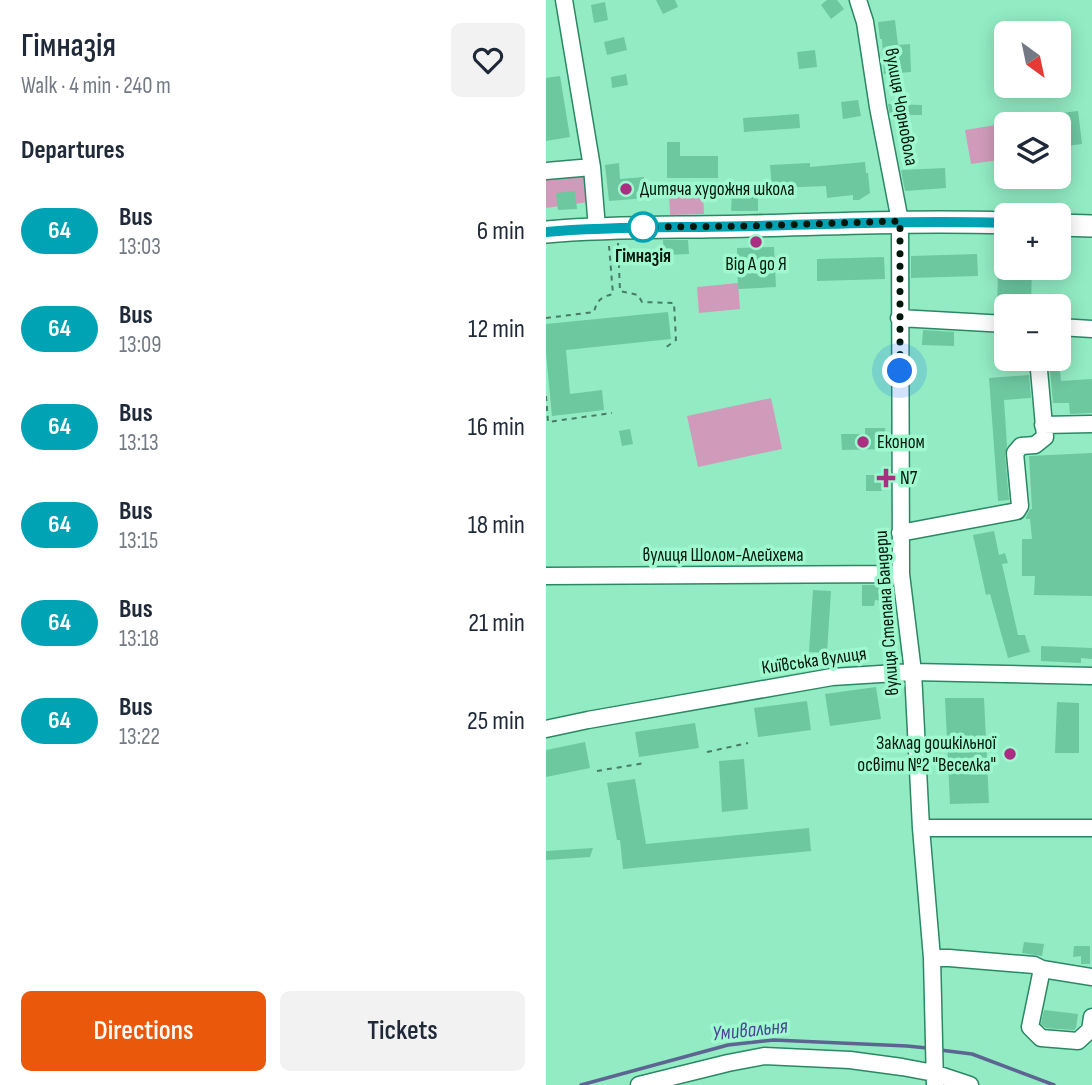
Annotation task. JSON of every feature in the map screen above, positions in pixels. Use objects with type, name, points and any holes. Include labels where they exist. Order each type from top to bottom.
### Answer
[{"type":"main road","points":[[546,232],[607,228],[900,221],[994,223]]},
{"type":"main road","points":[[1071,225],[1092,226]]},
{"type":"street","points":[[564,0],[592,167],[607,228]]},
{"type":"street","points":[[574,0],[601,166],[607,228]]},
{"type":"street","name":"вулиця Чорновола","points":[[858,0],[865,22],[900,221]]},
{"type":"street","points":[[546,171],[592,167]]},
{"type":"street","name":"вулиця Степана Бандери","points":[[900,221],[901,574],[913,672],[921,828],[932,958],[935,1079]]},
{"type":"street","points":[[899,318],[994,323]]},
{"type":"street","points":[[1071,327],[1092,328]]},
{"type":"street","points":[[900,533],[1017,511],[1020,506],[1015,453],[1021,446],[1035,445],[1045,437],[1039,371]]},
{"type":"street","points":[[1043,425],[1092,424]]},
{"type":"street","name":"вулиця Шолом-Алейхема","points":[[546,576],[901,574]]},
{"type":"street","name":"Київська вулиця","points":[[546,729],[832,677],[913,672],[1092,676]]},
{"type":"street","points":[[921,828],[1092,828]]},
{"type":"street","points":[[932,958],[1034,965],[1042,970],[1092,977]]},
{"type":"street","points":[[1042,970],[1030,1027],[1041,1038],[1078,1041],[1090,1030],[1092,1017]]},
{"type":"street","points":[[639,1085],[764,1056],[850,1060],[970,1085]]},
{"type":"path","points":[[546,318],[594,313],[602,297],[613,294],[607,228]]},
{"type":"path","points":[[607,228],[620,291],[638,295],[642,302],[674,303],[677,340],[666,348]]},
{"type":"path","points":[[546,396],[548,422],[612,413]]},
{"type":"path","points":[[707,752],[748,743]]},
{"type":"path","points":[[597,771],[645,763]]},
{"type":"shaded area","points":[[994,125],[994,161],[971,164],[965,130]]},
{"type":"shaded area","points":[[590,165],[595,201],[546,208],[546,171]]},
{"type":"shaded area","points":[[703,190],[704,214],[670,215],[669,192]]},
{"type":"shaded area","points":[[738,283],[740,309],[699,313],[697,287]]},
{"type":"shaded area","points":[[771,398],[782,449],[698,467],[687,416]]},
{"type":"building","points":[[656,0],[675,0],[678,7],[663,14]]},
{"type":"building","points":[[827,0],[837,0],[844,9],[831,19],[821,5]]},
{"type":"building","points":[[605,2],[608,20],[594,23],[591,5]]},
{"type":"building","points":[[895,20],[898,45],[910,44],[911,72],[884,74],[878,22]]},
{"type":"building","points":[[624,37],[627,50],[607,55],[604,42]]},
{"type":"building","points":[[815,50],[817,67],[799,69],[797,52]]},
{"type":"building","points":[[626,74],[628,85],[612,88],[611,77]]},
{"type":"building","points":[[560,76],[570,137],[546,141],[546,78]]},
{"type":"building","points":[[858,100],[861,116],[843,119],[841,102]]},
{"type":"building","points":[[888,104],[922,105],[922,115],[890,115]]},
{"type":"building","points":[[1078,111],[1082,144],[1071,145],[1070,112]]},
{"type":"building","points":[[799,114],[800,128],[744,132],[743,118]]},
{"type":"building","points":[[667,142],[680,142],[680,156],[718,156],[718,178],[667,178]]},
{"type":"building","points":[[865,162],[870,193],[859,200],[853,200],[853,195],[827,198],[826,186],[772,188],[770,165],[810,163],[810,167]]},
{"type":"building","name":"Дитяча художня школа","points":[[619,163],[620,179],[644,177],[646,198],[609,201],[605,165]]},
{"type":"building","points":[[945,168],[946,188],[905,191],[901,170]]},
{"type":"building","points":[[575,191],[577,209],[558,210],[556,193]]},
{"type":"building","points":[[758,192],[758,211],[731,211],[732,193]]},
{"type":"building","points":[[663,240],[688,240],[689,254],[664,255]]},
{"type":"building","points":[[774,247],[776,287],[738,289],[737,248]]},
{"type":"building","points":[[977,254],[978,276],[911,278],[911,256]]},
{"type":"building","points":[[884,257],[885,279],[817,281],[817,259]]},
{"type":"building","points":[[998,280],[1032,280],[1031,294],[997,294]]},
{"type":"building","points":[[668,312],[671,339],[566,350],[570,394],[602,390],[604,410],[552,416],[546,324]]},
{"type":"building","points":[[923,330],[954,332],[954,346],[922,345]]},
{"type":"building","points":[[1050,371],[1060,371],[1061,381],[1092,379],[1092,413],[1070,414],[1069,403],[1053,403]]},
{"type":"building","points":[[1029,375],[1031,398],[1004,400],[1009,500],[998,501],[989,378]]},
{"type":"building","name":"Економ","points":[[865,428],[885,428],[886,449],[842,450],[841,434],[865,434]]},
{"type":"building","points":[[630,429],[633,444],[622,446],[619,431]]},
{"type":"building","points":[[1092,453],[1092,596],[1034,595],[1035,576],[1022,576],[1022,539],[1032,539],[1030,519],[1026,519],[1032,509],[1029,456]]},
{"type":"building","points":[[866,475],[882,475],[882,491],[866,491]]},
{"type":"building","points":[[994,531],[999,555],[1005,553],[1008,563],[1002,564],[1018,635],[1025,635],[1030,652],[1008,658],[990,594],[986,595],[973,535]]},
{"type":"building","points":[[862,585],[885,585],[886,601],[875,600],[874,606],[862,606]]},
{"type":"building","points":[[813,590],[831,591],[827,653],[809,652]]},
{"type":"building","points":[[1041,646],[1092,648],[1092,659],[1081,658],[1081,663],[1041,661]]},
{"type":"building","points":[[876,687],[881,719],[830,726],[825,694]]},
{"type":"building","points":[[945,698],[984,698],[989,803],[950,804]]},
{"type":"building","points":[[807,701],[811,730],[758,737],[754,708]]},
{"type":"building","points":[[1057,702],[1079,703],[1079,753],[1055,753]]},
{"type":"building","points":[[695,723],[699,748],[639,757],[635,732]]},
{"type":"building","points":[[585,742],[590,768],[546,777],[546,750]]},
{"type":"building","points":[[744,759],[748,809],[722,812],[719,761]]},
{"type":"building","points":[[635,779],[646,844],[809,828],[811,851],[623,869],[620,840],[617,840],[607,783]]},
{"type":"building","points":[[593,848],[590,857],[546,860],[546,851]]},
{"type":"building","points":[[1024,942],[1044,944],[1042,956],[1022,953]]},
{"type":"building","points":[[1074,946],[1090,946],[1090,964],[1081,964],[1081,956],[1073,957]]},
{"type":"building","points":[[1044,1010],[1078,1014],[1076,1028],[1046,1028],[1041,1024]]},
{"type":"waterway","name":"Умивальня","points":[[581,1085],[728,1045],[774,1040],[927,1048]]},
{"type":"waterway","name":"Умивальня","points":[[940,1050],[972,1054],[1054,1085]]},
{"type":"bus line","name":"64","points":[[546,232],[597,228],[900,221],[994,223]]},
{"type":"place","name":"Дитяча художня школа","points":[[626,189]]},
{"type":"place","name":"Гімназія","points":[[643,227]]},
{"type":"place","name":"Від А до Я","points":[[756,242]]},
{"type":"place","name":"Економ","points":[[863,442]]},
{"type":"place","name":"N7","points":[[886,478]]},
{"type":"place","name":"Заклад дошкільної освіти №2 \"Веселка\"","points":[[1010,754]]},
{"type":"route","points":[[643,227],[900,221],[900,371]]}]
